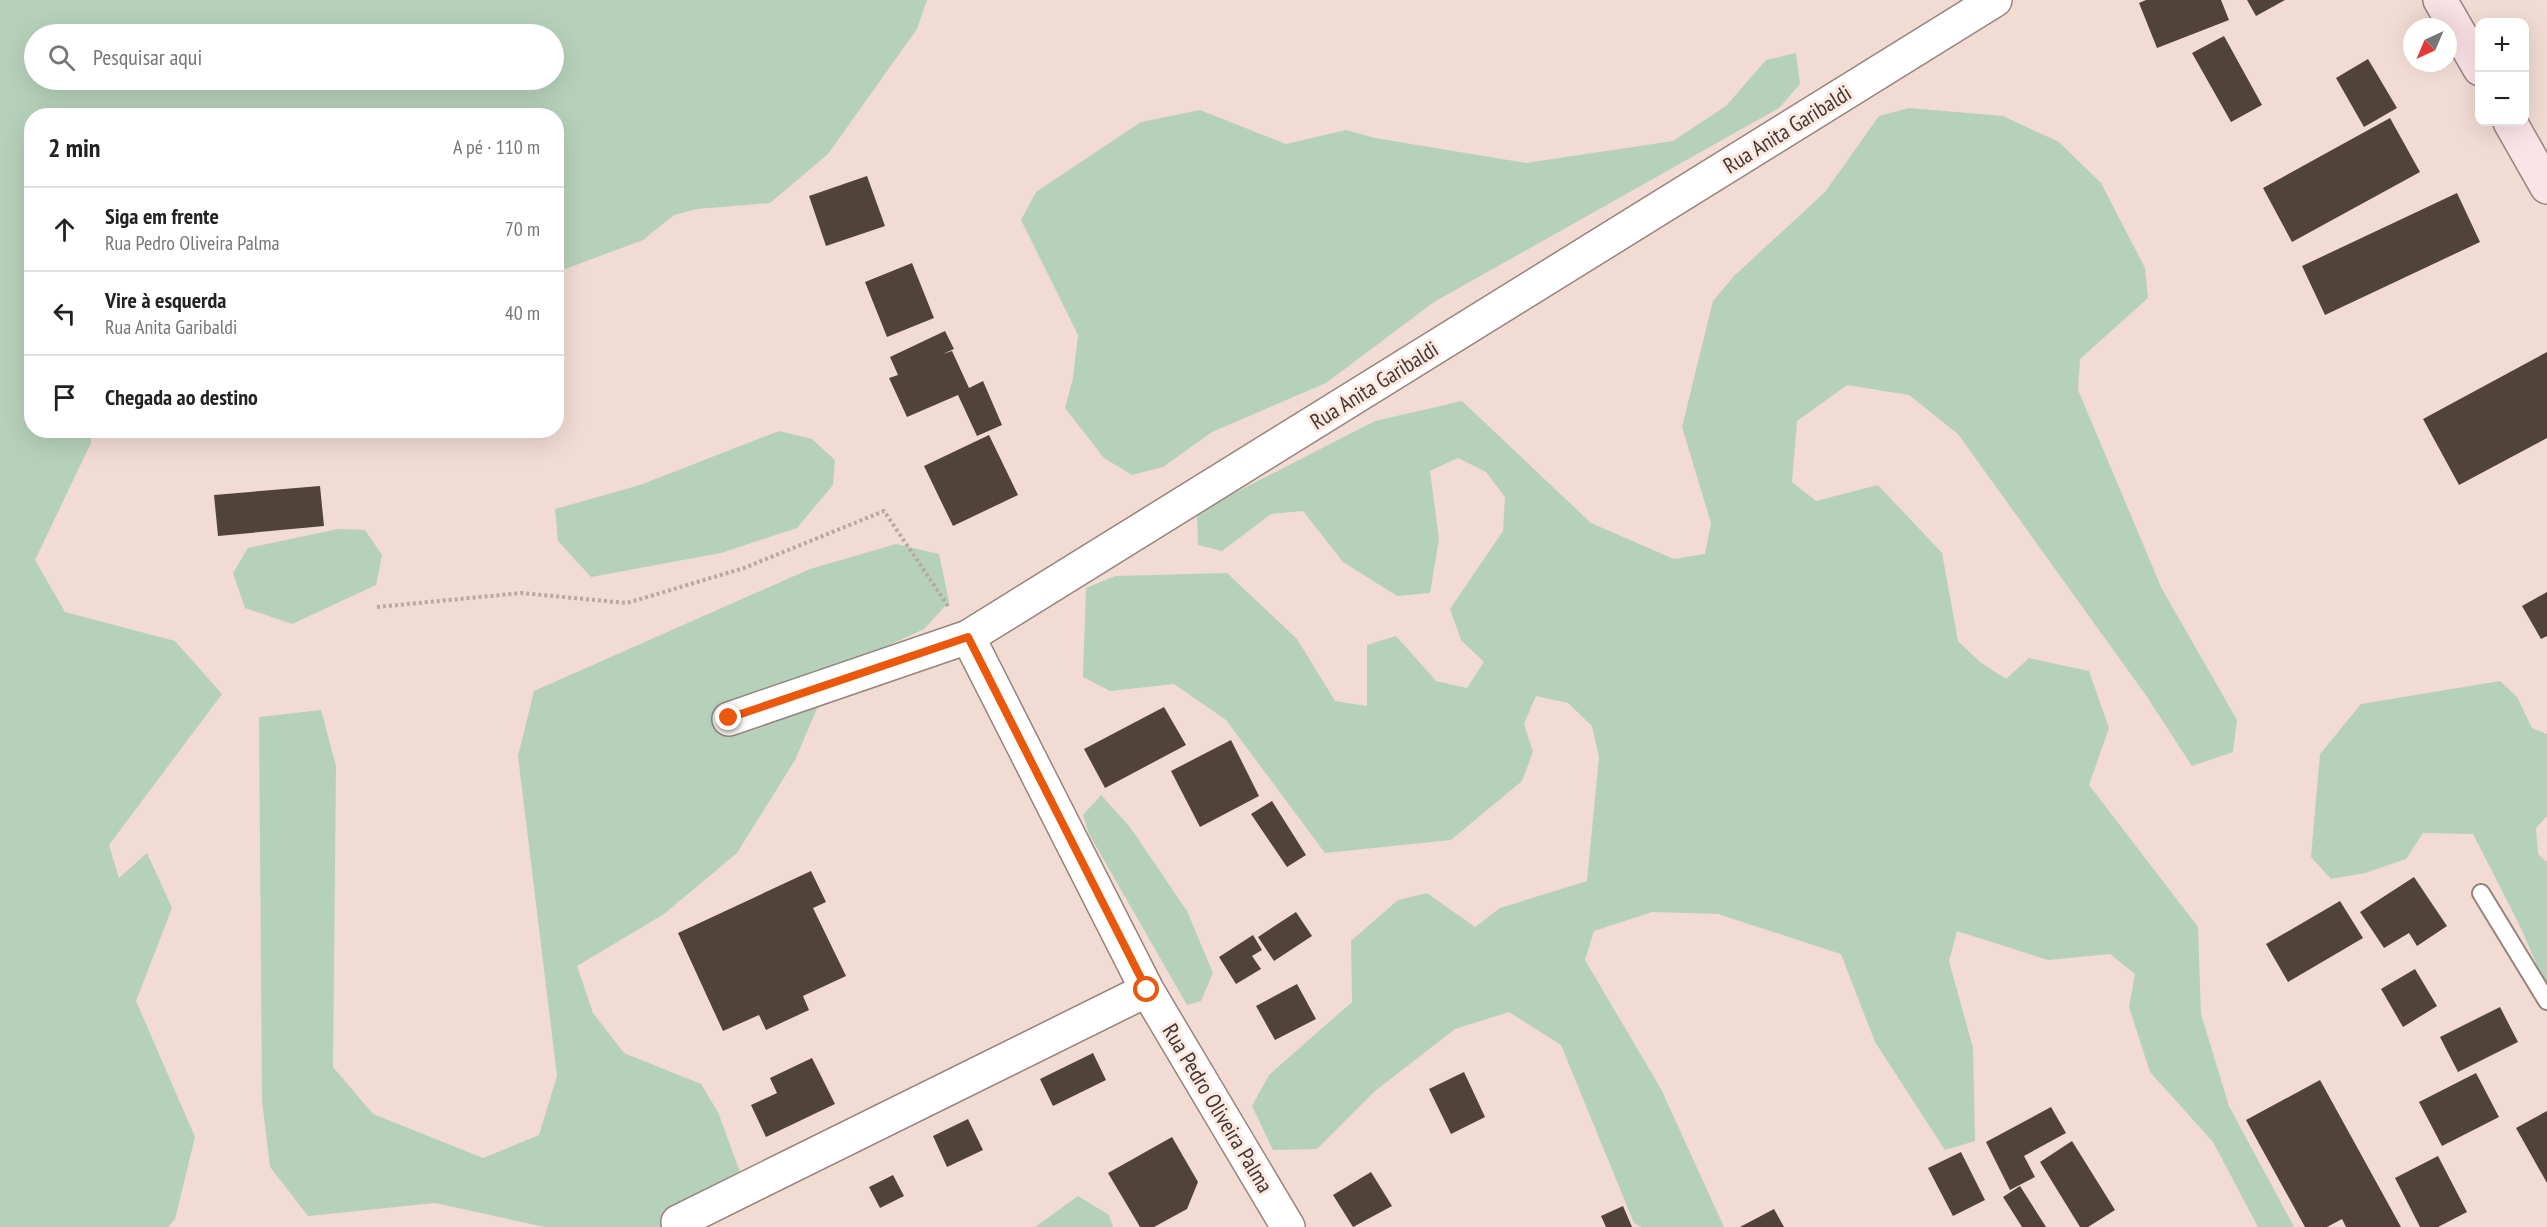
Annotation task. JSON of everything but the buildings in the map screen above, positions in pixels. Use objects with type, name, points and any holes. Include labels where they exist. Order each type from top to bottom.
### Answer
[{"type":"street","name":"Rua Anita Garibaldi","points":[[729,718],[968,637],[1995,0]]},
{"type":"street","points":[[2440,0],[2475,60]]},
{"type":"street","points":[[2512,126],[2547,187]]},
{"type":"street","name":"Rua Pedro Oliveira Palma","points":[[968,637],[1147,990],[1288,1227]]},
{"type":"street","points":[[678,1221],[1147,990]]},
{"type":"lane","points":[[2481,893],[2547,1001]]},
{"type":"path","points":[[377,608],[520,593],[627,603],[744,568],[884,510],[968,637]]},
{"type":"green space","points":[[0,0],[927,0],[917,29],[828,154],[770,203],[697,209],[674,215],[643,240],[564,269],[564,108],[24,108],[24,438],[91,438],[91,443],[35,560],[65,612],[175,641],[222,694],[109,845],[119,878],[147,853],[172,908],[136,1001],[195,1137],[175,1219],[168,1227],[0,1227]]},
{"type":"green space","points":[[1796,53],[1800,84],[1779,108],[1434,302],[1326,383],[1212,432],[1163,467],[1132,475],[1104,458],[1065,408],[1073,378],[1078,335],[1021,220],[1036,192],[1141,122],[1200,110],[1286,144],[1346,130],[1375,138],[1526,163],[1673,141],[1726,106],[1766,60]]},
{"type":"green space","points":[[1909,108],[2003,116],[2059,142],[2101,183],[2145,268],[2148,298],[2080,359],[2078,390],[2162,589],[2237,720],[2233,752],[2192,766],[2145,694],[1958,434],[1909,395],[1847,385],[1797,421],[1792,482],[1816,501],[1878,485],[1942,553],[1958,641],[1980,662],[2006,679],[2029,658],[2089,671],[2109,728],[2089,785],[2198,927],[2201,1014],[2229,1106],[2294,1227],[2258,1227],[2213,1142],[2150,1072],[2129,1007],[2135,974],[2110,954],[2048,960],[1957,931],[1949,961],[1973,1048],[1975,1141],[1945,1150],[1875,1042],[1841,954],[1718,914],[1652,912],[1594,931],[1585,960],[1661,1089],[1724,1227],[1641,1227],[1634,1223],[1561,1045],[1509,1012],[1455,1029],[1375,1091],[1317,1149],[1273,1150],[1252,1106],[1269,1075],[1352,1002],[1351,941],[1398,900],[1427,893],[1475,927],[1500,908],[1587,881],[1599,757],[1592,726],[1568,703],[1536,696],[1524,724],[1533,752],[1522,781],[1451,840],[1325,853],[1226,720],[1174,684],[1110,691],[1083,677],[1086,588],[1115,576],[1227,573],[1297,639],[1335,701],[1367,706],[1367,645],[1396,636],[1436,681],[1467,688],[1484,662],[1461,640],[1450,609],[1503,531],[1505,497],[1486,472],[1458,458],[1430,471],[1439,539],[1430,593],[1397,596],[1343,562],[1303,511],[1271,514],[1222,551],[1198,545],[1197,512],[1375,421],[1462,401],[1591,523],[1674,559],[1705,554],[1711,523],[1682,427],[1713,301],[1734,276],[1825,192],[1879,116]]},
{"type":"green space","points":[[779,431],[812,439],[835,460],[833,485],[797,528],[721,553],[591,577],[558,541],[555,509],[640,485]]},
{"type":"green space","points":[[338,529],[365,530],[382,555],[376,585],[292,624],[245,608],[233,573],[248,548]]},
{"type":"green space","points":[[896,544],[939,554],[949,602],[924,629],[844,666],[818,706],[795,760],[737,853],[664,914],[577,966],[593,1013],[624,1053],[701,1084],[718,1112],[745,1186],[688,1227],[545,1227],[435,1203],[308,1216],[270,1167],[262,1100],[259,717],[321,710],[336,766],[333,1067],[373,1114],[483,1158],[539,1135],[557,1076],[518,756],[534,691],[810,569]]},
{"type":"green space","points":[[2500,681],[2517,697],[2532,728],[2547,734],[2547,816],[2536,828],[2538,854],[2547,862],[2547,985],[2473,834],[2423,833],[2406,859],[2365,873],[2331,879],[2311,857],[2320,754],[2361,704]]},
{"type":"green space","points":[[1101,795],[1130,827],[1187,911],[1213,973],[1201,1001],[1187,1005],[1089,834],[1083,815]]},
{"type":"green space","points":[[1078,1196],[1109,1215],[1113,1227],[1035,1227]]},
{"type":"route","points":[[729,718],[968,637],[1147,990]]}]
